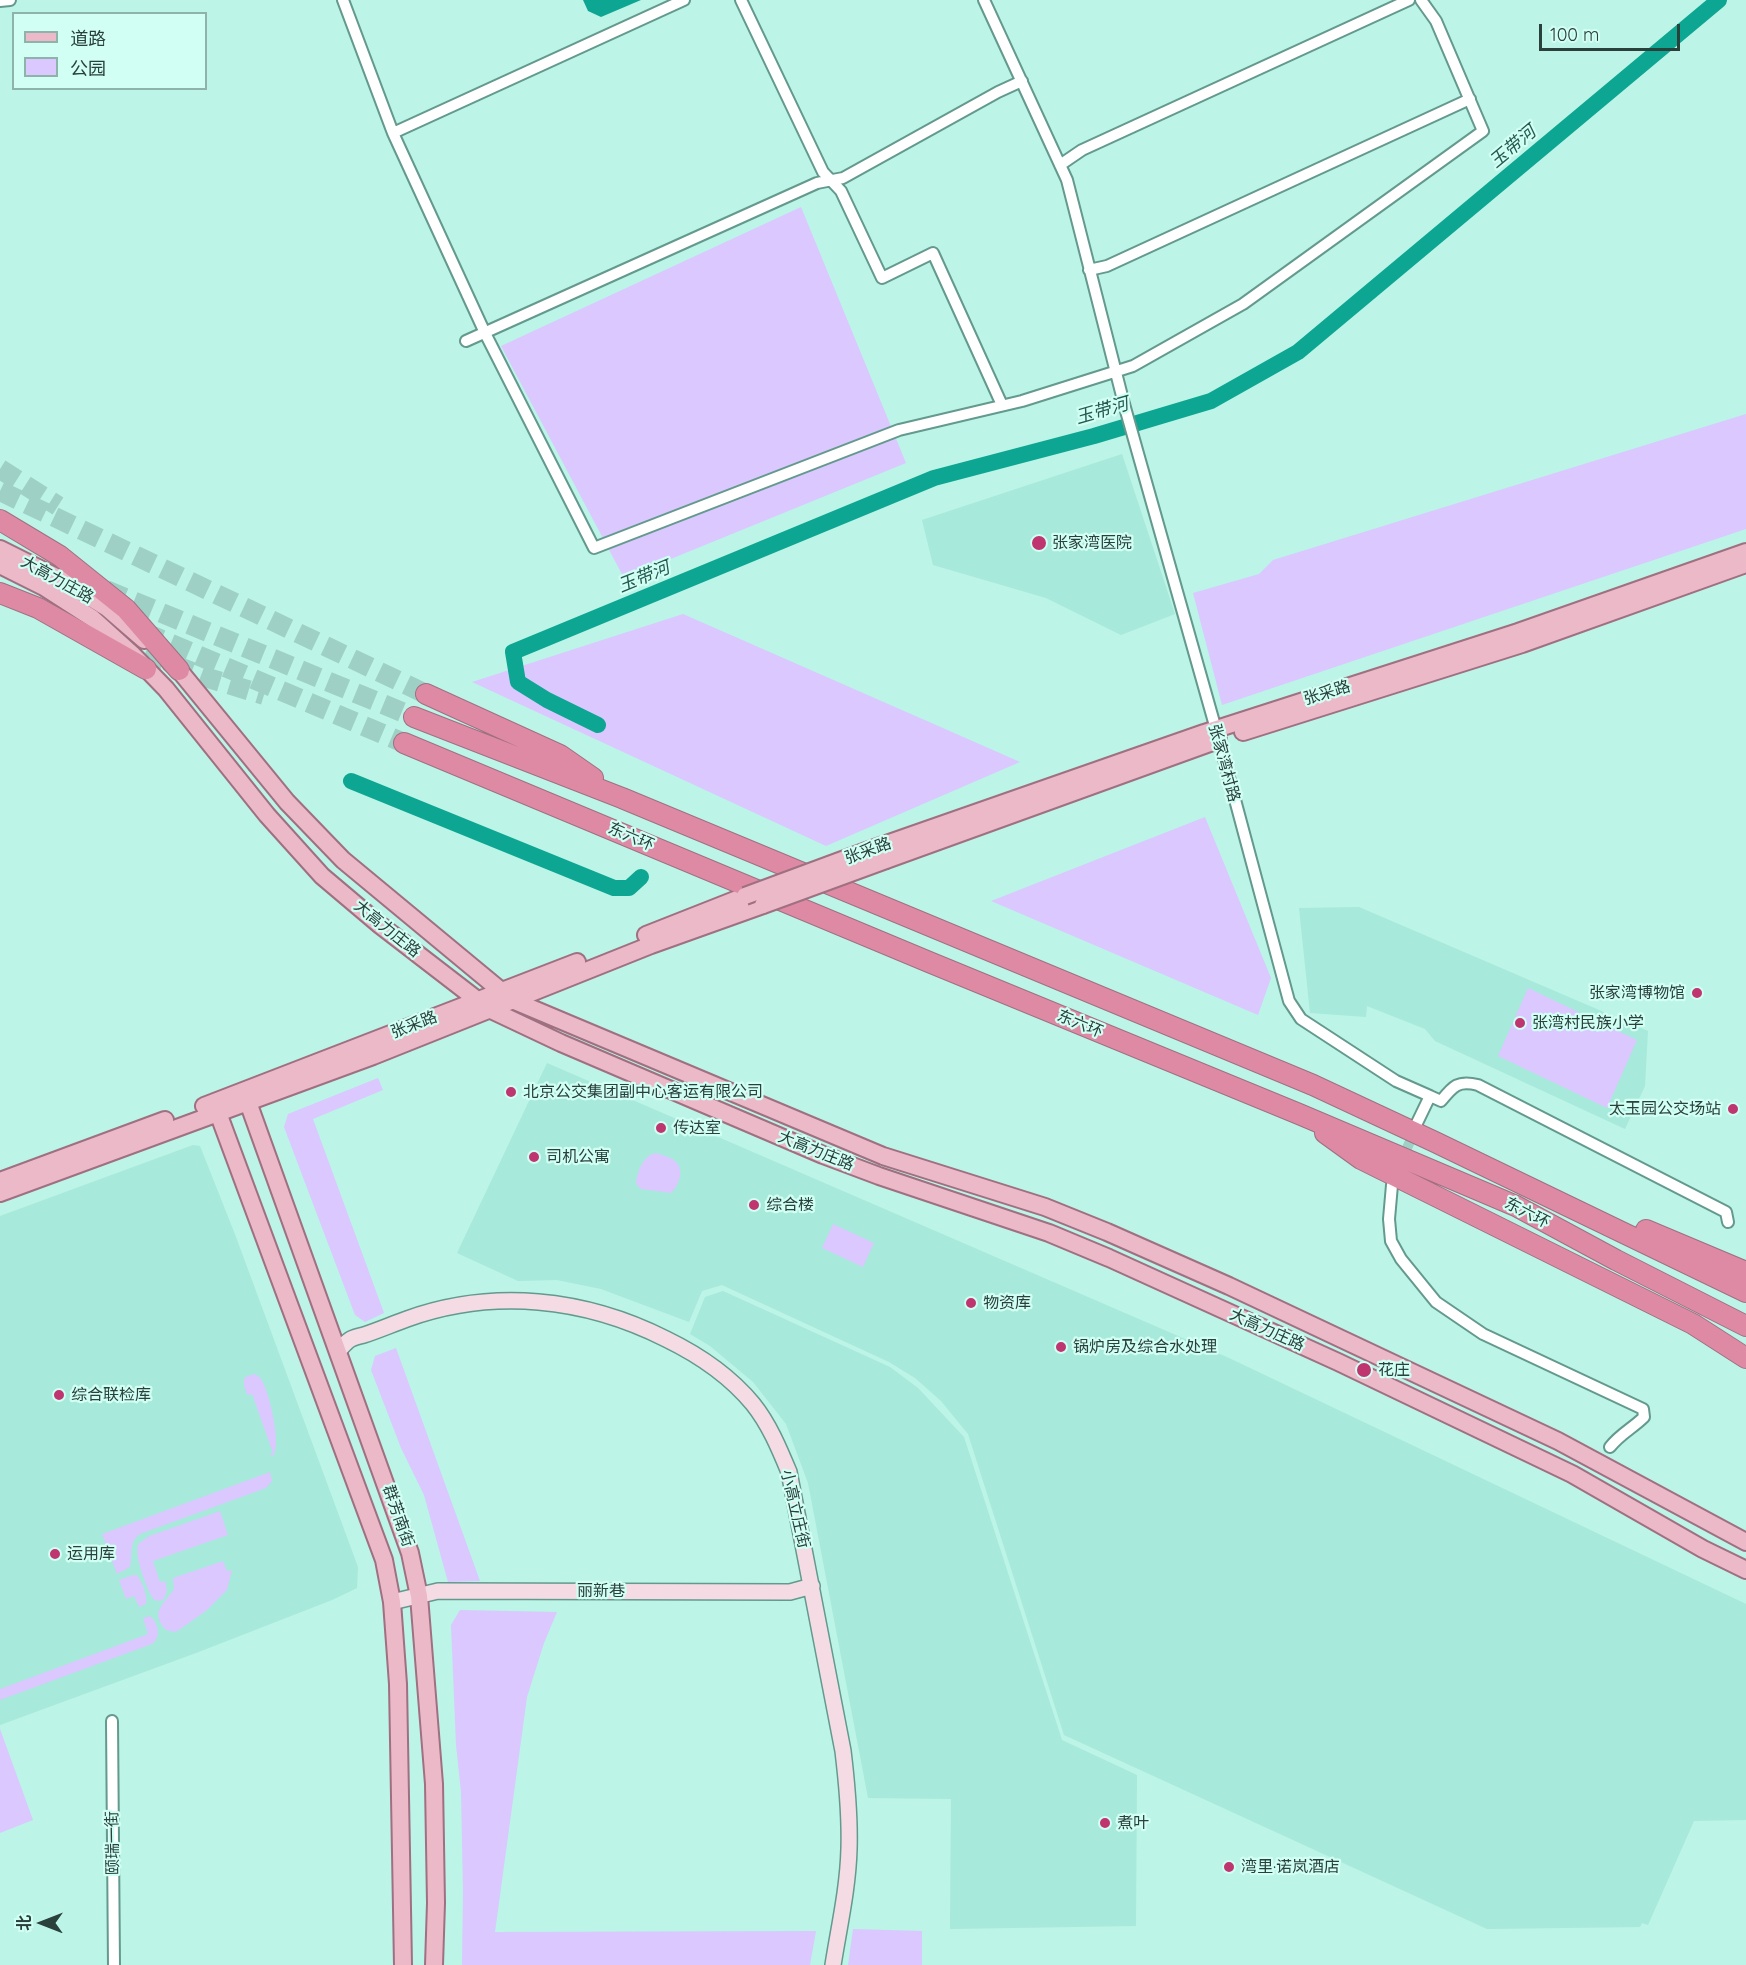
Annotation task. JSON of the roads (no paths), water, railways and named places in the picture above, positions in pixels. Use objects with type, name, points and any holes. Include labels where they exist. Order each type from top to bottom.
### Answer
[{"type":"highway","points":[[0,520],[60,556],[126,609],[179,670]]},
{"type":"highway","points":[[0,594],[38,608],[146,669]]},
{"type":"highway","points":[[426,694],[560,755],[622,798]]},
{"type":"highway","name":"东六环","points":[[414,717],[622,798],[1313,1085],[1746,1292]]},
{"type":"highway","name":"东六环","points":[[404,743],[1516,1206],[1746,1326]]},
{"type":"highway","points":[[1299,1114],[1361,1159],[1693,1324],[1746,1358]]},
{"type":"highway","points":[[1436,1142],[1746,1272]]},
{"type":"main road","name":"大高力庄路","points":[[0,549],[62,580],[107,608],[179,670],[286,802],[344,860],[506,996],[883,1156],[1045,1207],[1128,1240],[1558,1441],[1746,1542]]},
{"type":"main road","name":"张采路","points":[[0,1193],[506,996],[745,896],[872,849],[1217,735],[1746,552]]},
{"type":"main road","name":"张采路","points":[[506,996],[886,860],[1217,735],[1511,648],[1746,564]]},
{"type":"main road","name":"大高力庄路","points":[[0,565],[44,587],[92,618],[173,698],[267,815],[322,876],[380,925],[483,1005],[561,1043],[823,1155],[1049,1233],[1109,1258],[1338,1362],[1572,1474],[1693,1544],[1746,1570]]},
{"type":"main road","points":[[561,1043],[556,1038],[556,1032],[558,1027],[568,1022]]},
{"type":"main road","name":"群芳南街","points":[[246,1097],[410,1553],[419,1596],[434,1784],[436,1903],[434,1965]]},
{"type":"main road","name":"张采路","points":[[0,1180],[216,1108]]},
{"type":"main road","name":"群芳南街","points":[[216,1108],[384,1560],[392,1602],[398,1684],[405,1947],[403,1965]]},
{"type":"street","points":[[0,1],[10,0]]},
{"type":"street","points":[[343,0],[393,133],[485,333],[594,548],[899,430],[1002,405],[1116,373],[1133,366],[1243,304],[1484,131],[1436,21],[1421,0]]},
{"type":"street","points":[[393,133],[684,0]]},
{"type":"street","points":[[741,0],[823,172],[841,190],[882,278],[933,253],[1002,405]]},
{"type":"street","name":"张家湾村路","points":[[984,0],[1067,180],[1124,404],[1289,1001],[1301,1019],[1396,1080],[1430,1096]]},
{"type":"street","points":[[1060,165],[1082,150],[1409,0]]},
{"type":"street","points":[[466,341],[817,183],[843,178],[1022,81]]},
{"type":"street","points":[[1089,270],[1107,266],[1470,99]]},
{"type":"street","points":[[1416,1125],[1430,1096],[1441,1101],[1452,1087],[1466,1082],[1478,1085],[1726,1212],[1728,1222]]},
{"type":"street","points":[[1392,1185],[1389,1219],[1391,1241],[1401,1259],[1436,1302],[1484,1334],[1644,1409],[1644,1417],[1634,1427],[1625,1431],[1610,1447]]},
{"type":"street","name":"小高立庄街","points":[[338,1351],[352,1338],[429,1311],[504,1300],[550,1302],[586,1308],[656,1333],[704,1359],[731,1380],[754,1405],[776,1440],[789,1472],[843,1751],[849,1795],[849,1850],[833,1965]]},
{"type":"street","name":"丽新巷","points":[[392,1602],[444,1591],[790,1592],[812,1587]]},
{"type":"street","name":"颐瑞一街","points":[[112,1721],[114,1965]]},
{"type":"waterway","name":"玉带河","points":[[598,725],[547,700],[518,682],[513,652],[934,478],[1094,436],[1211,401],[1298,352],[1719,0]]},
{"type":"waterway","name":"玉带河","points":[[351,781],[614,888],[629,888],[641,877]]},
{"type":"tunnel","points":[[0,469],[58,506]]},
{"type":"tunnel","points":[[0,491],[426,694]]},
{"type":"tunnel","points":[[106,590],[414,717]]},
{"type":"tunnel","points":[[143,632],[404,743]]},
{"type":"tunnel","points":[[117,643],[208,678],[264,695]]},
{"type":"tunnel","points":[[1401,1162],[1415,1130]]},
{"type":"place","name":"张家湾医院","points":[[1039,543]]},
{"type":"place","name":"张家湾博物馆","points":[[1697,993]]},
{"type":"place","name":"张湾村民族小学","points":[[1520,1023]]},
{"type":"place","name":"北京公交集团副中心客运有限公司","points":[[511,1092]]},
{"type":"place","name":"太玉园公交场站","points":[[1733,1109]]},
{"type":"place","name":"传达室","points":[[661,1128]]},
{"type":"place","name":"司机公寓","points":[[534,1157]]},
{"type":"place","name":"综合楼","points":[[754,1205]]},
{"type":"place","name":"物资库","points":[[971,1303]]},
{"type":"place","name":"锅炉房及综合水处理","points":[[1061,1347]]},
{"type":"place","name":"花庄","points":[[1364,1370]]},
{"type":"place","name":"综合联检库","points":[[59,1395]]},
{"type":"place","name":"运用库","points":[[55,1554]]},
{"type":"place","name":"煮叶","points":[[1105,1823]]},
{"type":"place","name":"湾里·诺岚酒店","points":[[1229,1867]]}]
